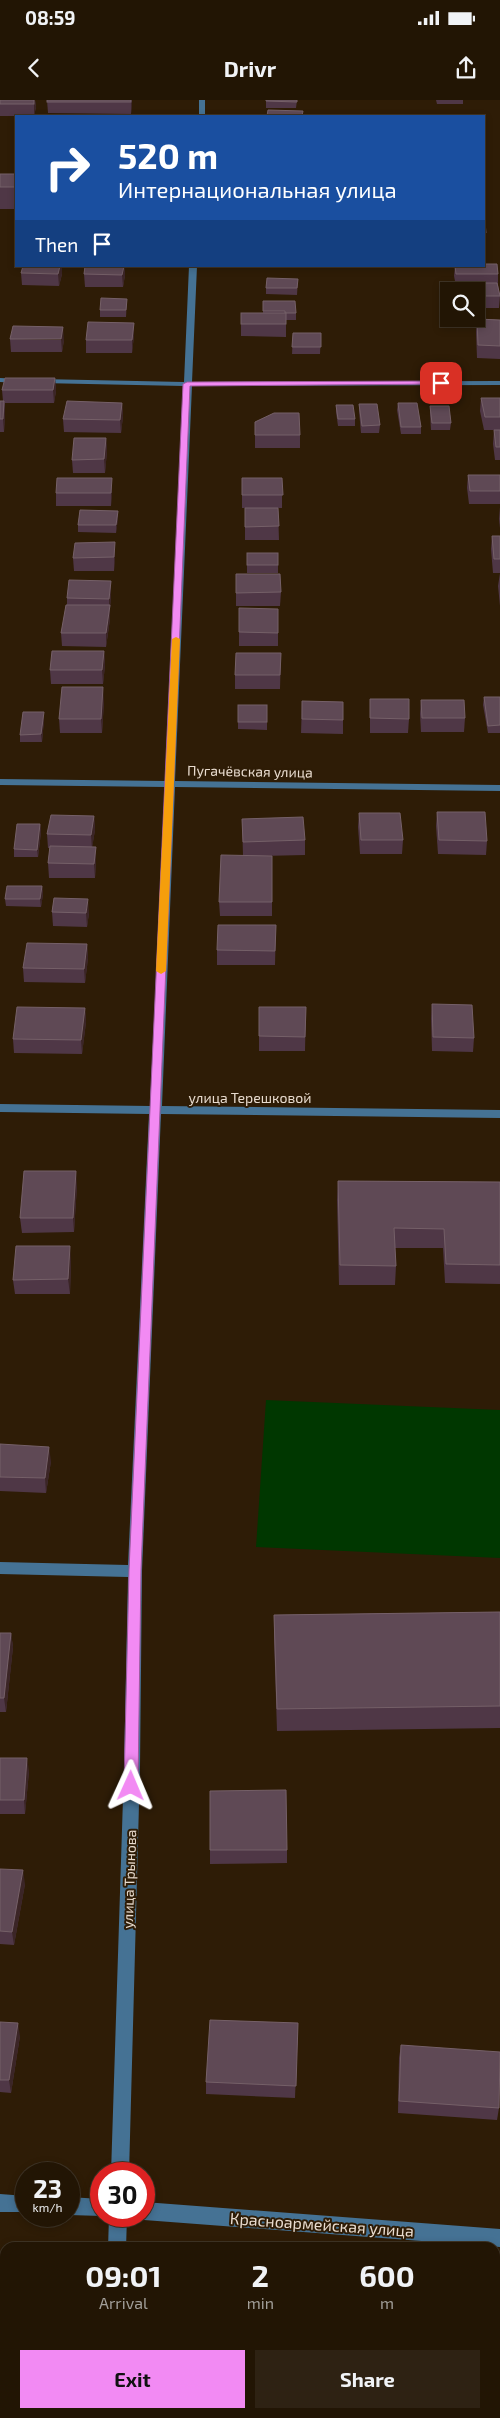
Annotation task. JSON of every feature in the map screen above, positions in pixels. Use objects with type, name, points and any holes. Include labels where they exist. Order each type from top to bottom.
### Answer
[{"type":"street","points":[[202,100],[202,115]]},
{"type":"street","name":"улица Трынова","points":[[120,2162],[135,1570],[193,267]]},
{"type":"street","points":[[0,380],[187,384],[500,383]]},
{"type":"street","name":"Пугачёвская улица","points":[[0,782],[500,788]]},
{"type":"street","name":"улица Терешковой","points":[[0,1108],[500,1114]]},
{"type":"street","points":[[0,1568],[135,1570]]},
{"type":"street","points":[[0,2203],[15,2204]]},
{"type":"street","name":"Красноармейская улица","points":[[155,2212],[500,2238]]},
{"type":"street","points":[[117,2242],[118,2227]]},
{"type":"green space","points":[[266,1400],[500,1410],[500,1558],[256,1547]]},
{"type":"building","points":[[0,100],[34,100],[34,104],[0,104]]},
{"type":"building","points":[[47,100],[131,100],[131,102],[47,102]]},
{"type":"building","points":[[297,100],[297,102],[266,101]]},
{"type":"building","points":[[268,110],[303,111],[302,115],[267,115]]},
{"type":"building","points":[[0,174],[15,174],[15,187],[0,187]]},
{"type":"building","points":[[485,264],[497,264],[498,274],[456,274],[455,267],[485,267]]},
{"type":"building","points":[[23,267],[60,267],[58,274],[21,273]]},
{"type":"building","points":[[85,267],[124,267],[122,275],[84,274]]},
{"type":"building","points":[[267,278],[298,279],[297,288],[266,288]]},
{"type":"building","points":[[485,283],[497,283],[500,296],[485,296]]},
{"type":"building","points":[[101,298],[127,299],[126,310],[100,310]]},
{"type":"building","points":[[263,301],[295,301],[296,313],[263,311]]},
{"type":"building","points":[[241,313],[286,313],[286,324],[241,324]]},
{"type":"building","points":[[485,319],[500,320],[500,346],[478,345],[477,327],[485,327]]},
{"type":"building","points":[[88,322],[134,323],[132,340],[86,340]]},
{"type":"building","points":[[13,326],[63,327],[61,339],[10,339]]},
{"type":"building","points":[[293,333],[321,333],[321,347],[292,347]]},
{"type":"building","points":[[5,378],[55,378],[53,390],[2,390]]},
{"type":"building","points":[[481,398],[500,398],[500,417],[485,417]]},
{"type":"building","points":[[0,401],[4,401],[3,419],[0,419]]},
{"type":"building","points":[[67,401],[122,403],[120,420],[63,419]]},
{"type":"building","points":[[398,403],[417,403],[421,427],[401,427]]},
{"type":"building","points":[[359,404],[377,404],[380,425],[362,426]]},
{"type":"building","points":[[336,405],[353,405],[355,419],[338,419]]},
{"type":"building","points":[[430,406],[449,406],[451,423],[432,423]]},
{"type":"building","points":[[274,413],[299,413],[300,435],[255,435],[255,422]]},
{"type":"building","points":[[494,430],[500,430],[500,447],[496,447]]},
{"type":"building","points":[[74,438],[106,438],[104,459],[72,460]]},
{"type":"building","points":[[468,475],[500,475],[500,491],[470,491]]},
{"type":"building","points":[[57,478],[112,478],[111,493],[56,493]]},
{"type":"building","points":[[242,478],[282,478],[283,495],[242,495]]},
{"type":"building","points":[[245,508],[278,508],[279,526],[245,527]]},
{"type":"building","points":[[80,510],[118,511],[116,525],[78,525]]},
{"type":"building","points":[[492,536],[500,536],[500,559],[494,559]]},
{"type":"building","points":[[115,542],[114,557],[73,558],[75,543]]},
{"type":"building","points":[[247,553],[278,553],[278,565],[247,565]]},
{"type":"building","points":[[236,574],[280,574],[281,592],[236,593]]},
{"type":"building","points":[[69,580],[111,581],[109,599],[67,598]]},
{"type":"building","points":[[66,605],[110,605],[106,633],[61,633]]},
{"type":"building","points":[[239,608],[278,609],[278,633],[239,632]]},
{"type":"building","points":[[52,651],[104,651],[102,670],[50,670]]},
{"type":"building","points":[[236,653],[281,653],[280,675],[235,675]]},
{"type":"building","points":[[62,687],[103,687],[101,719],[59,719]]},
{"type":"building","points":[[484,697],[500,697],[500,725],[488,726]]},
{"type":"building","points":[[370,699],[409,699],[409,719],[370,718]]},
{"type":"building","points":[[421,700],[464,700],[465,718],[422,718]]},
{"type":"building","points":[[302,701],[343,702],[343,720],[302,719]]},
{"type":"building","points":[[238,705],[267,705],[267,722],[238,722]]},
{"type":"building","points":[[23,712],[44,712],[41,734],[20,735]]},
{"type":"building","points":[[437,812],[485,812],[487,841],[439,840]]},
{"type":"building","points":[[359,813],[400,813],[403,840],[361,840]]},
{"type":"building","points":[[51,815],[94,816],[91,835],[47,834]]},
{"type":"building","points":[[303,817],[305,840],[243,842],[242,819]]},
{"type":"building","points":[[17,824],[40,824],[37,850],[14,849]]},
{"type":"building","points":[[50,846],[96,847],[94,864],[48,863]]},
{"type":"building","points":[[221,855],[272,856],[272,902],[219,902]]},
{"type":"building","points":[[7,886],[42,886],[40,899],[5,899]]},
{"type":"building","points":[[54,898],[88,899],[86,913],[52,912]]},
{"type":"building","points":[[218,925],[276,925],[275,951],[217,950]]},
{"type":"building","points":[[27,943],[87,944],[84,969],[23,968]]},
{"type":"building","points":[[432,1004],[472,1005],[474,1038],[433,1037]]},
{"type":"building","points":[[17,1007],[85,1008],[81,1040],[13,1039]]},
{"type":"building","points":[[259,1007],[306,1007],[305,1037],[259,1036]]},
{"type":"building","points":[[24,1171],[76,1171],[73,1218],[20,1218]]},
{"type":"building","points":[[338,1181],[500,1182],[500,1265],[446,1264],[444,1229],[394,1228],[396,1266],[340,1265]]},
{"type":"building","points":[[16,1246],[70,1246],[68,1279],[13,1280]]},
{"type":"building","points":[[0,1444],[49,1447],[45,1478],[0,1477]]},
{"type":"building","points":[[500,1612],[500,1706],[277,1709],[274,1615]]},
{"type":"building","points":[[0,1633],[11,1633],[4,1698],[0,1698]]},
{"type":"building","points":[[0,1758],[27,1758],[24,1800],[0,1800]]},
{"type":"building","points":[[286,1790],[287,1850],[210,1850],[210,1791]]},
{"type":"building","points":[[0,1869],[23,1870],[12,1932],[0,1931]]},
{"type":"building","points":[[210,2020],[298,2023],[296,2086],[206,2082]]},
{"type":"building","points":[[0,2022],[18,2023],[9,2080],[0,2080]]},
{"type":"building","points":[[401,2045],[500,2052],[499,2108],[399,2101]]},
{"type":"slow traffic","points":[[161,971],[176,639]]},
{"type":"route","points":[[131,1786],[135,1570],[187,384],[441,383]]}]
